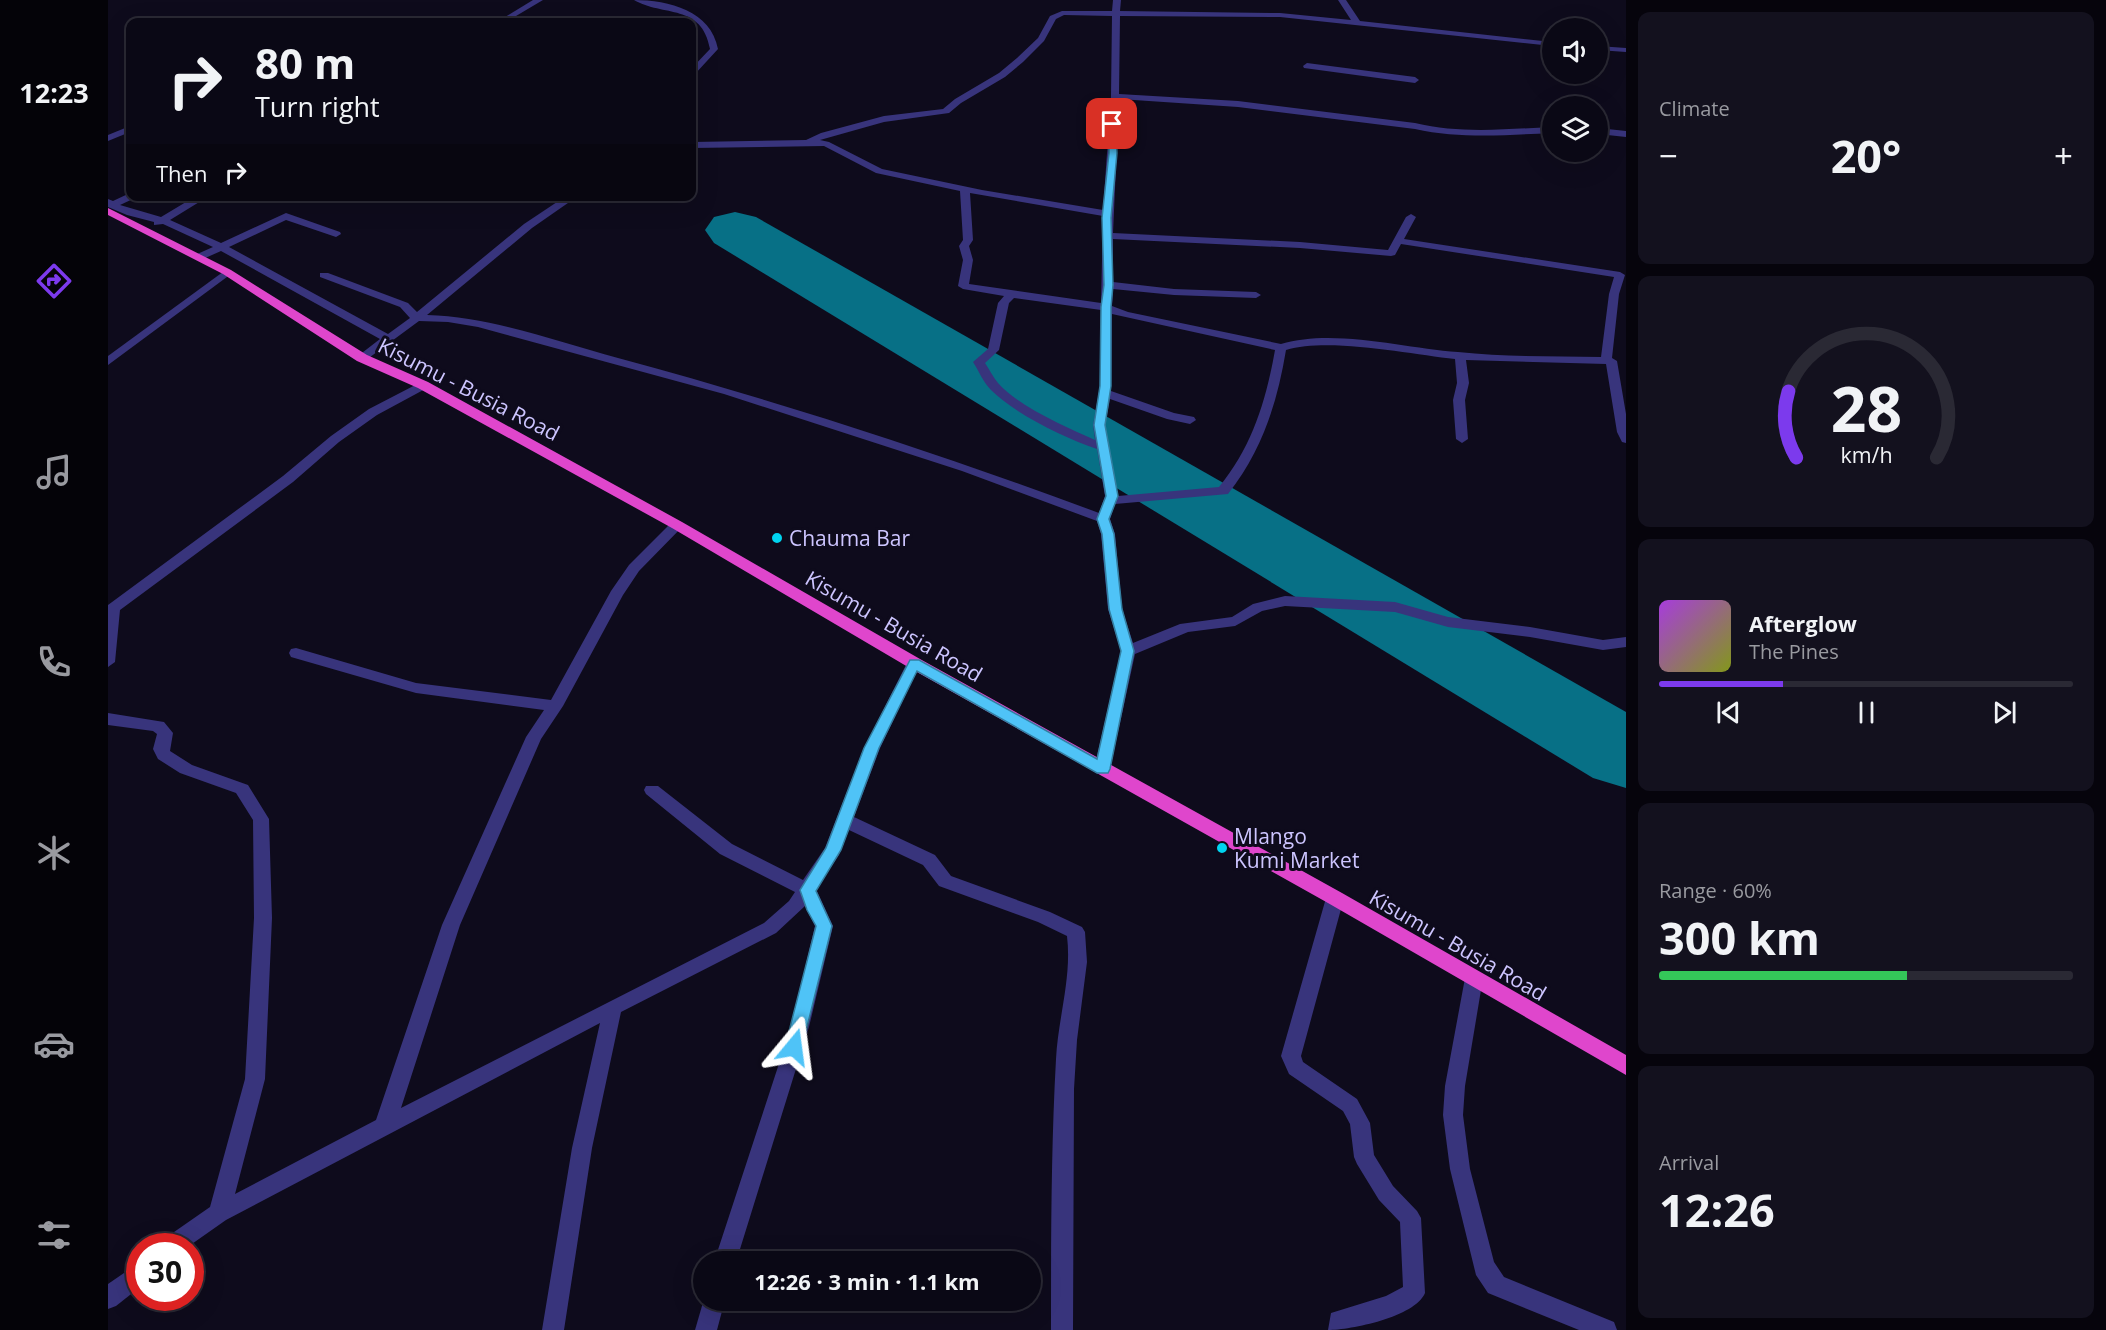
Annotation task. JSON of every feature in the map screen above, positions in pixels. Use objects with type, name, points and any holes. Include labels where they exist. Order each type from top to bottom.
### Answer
[{"type":"highway","name":"Kisumu - Busia Road","points":[[109,206],[144,229],[227,272],[362,358],[423,385],[677,525],[914,663],[1335,898],[1626,1066]]},
{"type":"street","points":[[508,18],[539,0]]},
{"type":"street","points":[[638,0],[687,12],[694,18]]},
{"type":"street","points":[[1102,769],[1128,651],[1115,609],[1108,534],[1103,519],[1112,496],[1099,425],[1105,393],[1107,236],[1115,96],[1114,42],[1117,0]]},
{"type":"street","points":[[1342,0],[1357,23]]},
{"type":"street","points":[[810,142],[824,135],[884,119],[946,111],[958,101],[1002,75],[1041,39],[1057,14],[1070,12],[1262,14],[1542,43]]},
{"type":"street","points":[[696,20],[712,37],[714,49],[696,68]]},
{"type":"street","points":[[1608,49],[1626,50]]},
{"type":"street","points":[[1307,66],[1415,80]]},
{"type":"street","points":[[1115,96],[1238,104],[1415,126],[1437,131],[1542,130]]},
{"type":"street","points":[[108,138],[126,131]]},
{"type":"street","points":[[1608,132],[1626,134]]},
{"type":"street","points":[[696,145],[810,142],[826,144],[879,171],[965,189],[1108,214]]},
{"type":"street","points":[[965,189],[968,240],[964,246],[968,260],[963,286],[1106,307],[1125,315],[1281,348],[1297,343],[1346,343],[1460,356],[1611,361],[1614,365],[1626,448]]},
{"type":"street","points":[[109,206],[126,199]]},
{"type":"street","points":[[144,229],[164,221],[196,201]]},
{"type":"street","points":[[362,358],[417,318],[528,226],[566,201]]},
{"type":"street","points":[[109,206],[164,221],[222,247],[388,339]]},
{"type":"street","points":[[199,257],[285,216],[336,234]]},
{"type":"street","points":[[1107,236],[1300,245],[1391,253],[1412,217]]},
{"type":"street","points":[[1400,241],[1620,275],[1614,294],[1606,360]]},
{"type":"street","points":[[108,362],[227,272]]},
{"type":"street","points":[[324,275],[404,305],[417,318],[448,319],[479,324],[728,391],[967,468],[1103,519]]},
{"type":"street","points":[[1108,285],[1174,292],[1256,295]]},
{"type":"street","points":[[1011,294],[1005,303],[993,350],[979,362],[994,387],[1064,429],[1103,447]]},
{"type":"street","points":[[1109,501],[1223,490],[1239,474],[1257,440],[1275,385],[1281,348]]},
{"type":"street","points":[[1460,356],[1463,383],[1459,400],[1462,439]]},
{"type":"street","points":[[108,662],[110,610],[288,479],[335,439],[373,412],[423,385]]},
{"type":"street","points":[[1105,393],[1172,417],[1190,420]]},
{"type":"street","points":[[385,1125],[451,925],[534,737],[555,706],[616,594],[634,568],[677,525]]},
{"type":"street","points":[[1128,651],[1185,627],[1235,621],[1258,608],[1285,601],[1395,607],[1448,622],[1530,632],[1603,645],[1626,642]]},
{"type":"street","points":[[296,653],[416,688],[555,706]]},
{"type":"street","points":[[191,1233],[219,1213],[385,1125],[430,1104],[613,1007],[770,928],[795,906],[808,890],[833,850],[872,748],[914,663]]},
{"type":"street","points":[[108,719],[158,726],[165,733],[161,749],[164,755],[186,769],[242,789],[261,819],[263,918],[255,1079],[219,1213]]},
{"type":"street","points":[[652,790],[726,849],[808,890],[824,926],[800,1027],[729,1251]]},
{"type":"street","points":[[844,820],[929,860],[945,881],[1044,917],[1076,932],[1079,950],[1067,1026],[1063,1113],[1062,1330]]},
{"type":"street","points":[[1335,898],[1292,1056],[1296,1068],[1350,1105],[1360,1123],[1364,1157],[1386,1193],[1410,1218],[1414,1293],[1390,1306],[1339,1321],[1339,1330]]},
{"type":"street","points":[[1474,978],[1455,1086],[1453,1115],[1460,1169],[1484,1267],[1496,1285],[1606,1330]]},
{"type":"street","points":[[553,1330],[582,1148],[613,1007]]},
{"type":"street","points":[[108,1298],[126,1284]]},
{"type":"street","points":[[706,1330],[711,1311]]},
{"type":"runway","points":[[735,230],[1626,754]]},
{"type":"place","name":"Chauma Bar","points":[[777,538]]},
{"type":"place","name":"Mlango Kumi Market","points":[[1222,848]]},
{"type":"route","points":[[794,1047],[824,926],[808,890],[833,850],[860,775],[914,663],[1102,769],[1128,651],[1115,609],[1112,560],[1103,519],[1112,496],[1099,425],[1106,386],[1108,285],[1106,218],[1113,153],[1112,124]]}]
